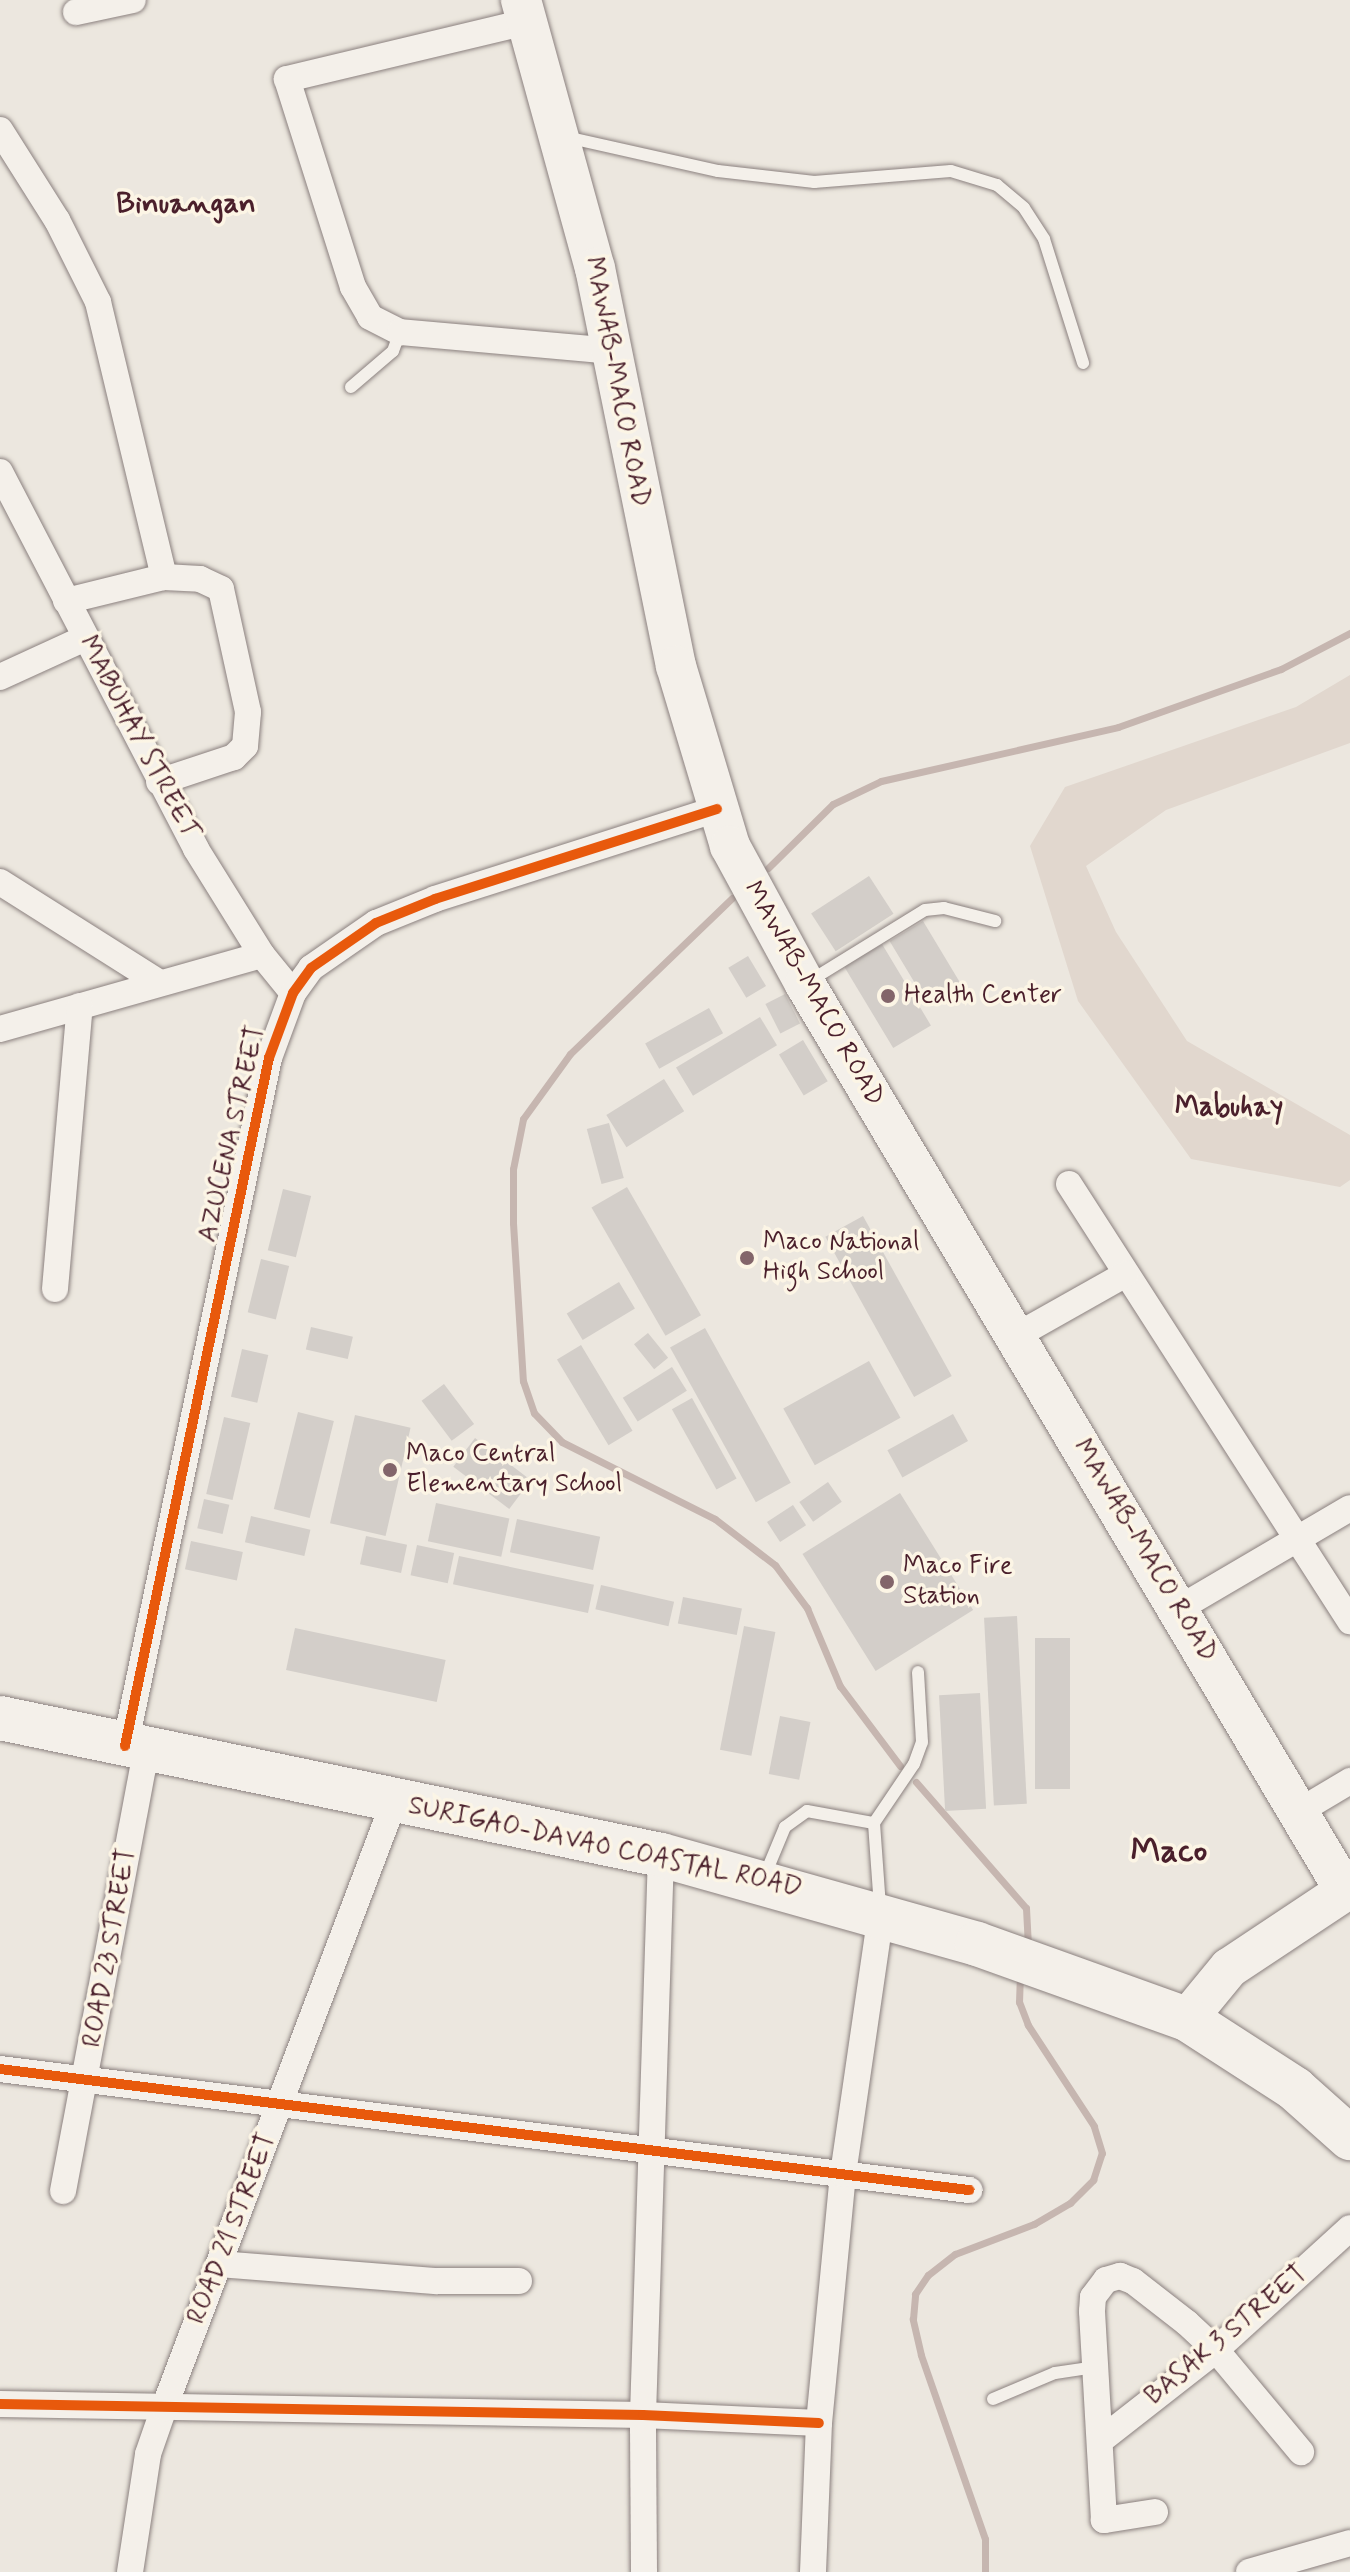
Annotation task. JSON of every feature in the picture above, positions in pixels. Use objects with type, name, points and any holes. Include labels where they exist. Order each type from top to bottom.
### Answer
[{"type":"highway","name":"SURIGAO-DAVAO COASTAL ROAD","points":[[0,1718],[661,1855],[881,1914],[1069,1973],[1187,2019],[1295,2089],[1350,2138]]},
{"type":"main road","name":"MAWAB-MACO ROAD","points":[[523,11],[559,135],[614,351],[669,635],[717,809],[745,878],[1298,1812],[1348,1889]]},
{"type":"main road","points":[[1187,2019],[1229,1968],[1348,1889]]},
{"type":"street","points":[[76,12],[133,0]]},
{"type":"street","points":[[523,11],[287,79],[353,287],[370,317],[400,332],[614,351]]},
{"type":"street","points":[[0,130],[57,220],[98,302],[164,577]]},
{"type":"street","name":"MABUHAY STREET","points":[[0,472],[159,782],[262,955],[293,993]]},
{"type":"street","points":[[66,601],[164,577],[200,579],[221,589],[229,606],[248,732],[234,757],[159,782]]},
{"type":"street","points":[[0,677],[85,638]]},
{"type":"street","name":"AZUCENA STREET","points":[[135,1748],[269,1058],[293,993],[311,968],[376,923],[435,899],[717,809]]},
{"type":"street","points":[[0,882],[160,983]]},
{"type":"street","points":[[0,1029],[262,955]]},
{"type":"street","points":[[55,1289],[80,1006]]},
{"type":"street","points":[[1069,1184],[1350,1621]]},
{"type":"street","points":[[1016,1336],[1126,1274]]},
{"type":"street","points":[[1178,1609],[1350,1508]]},
{"type":"street","name":"ROAD 23 STREET","points":[[63,2191],[88,2078],[135,1748]]},
{"type":"street","points":[[1298,1812],[1350,1781]]},
{"type":"street","name":"ROAD 21 STREET","points":[[130,2572],[148,2454],[394,1802]]},
{"type":"street","points":[[644,2572],[643,2415],[661,1855]]},
{"type":"street","points":[[813,2572],[819,2423],[843,2174],[881,1914]]},
{"type":"street","points":[[0,2069],[969,2190]]},
{"type":"street","name":"BASAK 3 STREET","points":[[1101,2440],[1216,2350],[1350,2228]]},
{"type":"street","points":[[219,2264],[437,2281],[519,2281]]},
{"type":"street","points":[[1155,2512],[1104,2520],[1093,2297],[1097,2286],[1120,2276],[1155,2297],[1216,2350],[1301,2452]]},
{"type":"street","points":[[0,2404],[643,2415],[819,2423]]},
{"type":"street","points":[[1249,2572],[1350,2543]]},
{"type":"lane","points":[[559,135],[718,171],[814,182],[951,171],[997,185],[1024,208],[1044,239],[1083,363]]},
{"type":"lane","points":[[351,387],[393,351],[400,332]]},
{"type":"lane","points":[[805,984],[925,910],[944,908],[995,921]]},
{"type":"lane","points":[[881,1914],[874,1823],[914,1764],[922,1742],[918,1672]]},
{"type":"lane","points":[[763,1880],[793,1818],[822,1810],[874,1823]]},
{"type":"lane","points":[[993,2399],[1055,2373],[1095,2367]]},
{"type":"shaded area","points":[[1350,675],[1350,743],[1166,810],[1086,866],[1116,932],[1187,1041],[1350,1135],[1350,1180],[1340,1187],[1191,1159],[1078,1001],[1030,846],[1065,787],[1296,707]]},
{"type":"building","points":[[869,876],[894,914],[836,951],[811,914]]},
{"type":"building","points":[[923,921],[962,985],[928,1005],[890,941]]},
{"type":"building","name":"Health Center","points":[[882,944],[931,1025],[893,1048],[844,967]]},
{"type":"building","points":[[748,956],[766,986],[746,998],[728,968]]},
{"type":"building","points":[[785,994],[800,1023],[780,1033],[765,1004]]},
{"type":"building","points":[[709,1008],[723,1033],[659,1069],[645,1043]]},
{"type":"building","points":[[760,1017],[777,1045],[693,1096],[676,1067]]},
{"type":"building","points":[[803,1040],[828,1081],[804,1096],[779,1054]]},
{"type":"building","points":[[664,1079],[684,1111],[626,1147],[606,1115]]},
{"type":"building","points":[[609,1123],[624,1178],[602,1184],[587,1129]]},
{"type":"building","points":[[627,1187],[701,1315],[665,1336],[591,1208]]},
{"type":"building","points":[[283,1189],[311,1196],[296,1257],[268,1250]]},
{"type":"building","points":[[863,1216],[952,1376],[914,1397],[825,1237]]},
{"type":"building","points":[[261,1259],[289,1266],[276,1319],[248,1312]]},
{"type":"building","points":[[619,1282],[635,1309],[583,1340],[567,1313]]},
{"type":"building","points":[[311,1327],[353,1337],[348,1359],[306,1349]]},
{"type":"building","points":[[705,1328],[791,1483],[756,1502],[670,1347]]},
{"type":"building","points":[[648,1333],[668,1358],[654,1369],[634,1344]]},
{"type":"building","points":[[581,1345],[633,1431],[609,1445],[557,1359]]},
{"type":"building","points":[[242,1349],[268,1355],[257,1403],[231,1397]]},
{"type":"building","points":[[869,1361],[901,1418],[815,1465],[783,1409]]},
{"type":"building","points":[[672,1367],[687,1391],[638,1421],[623,1398]]},
{"type":"building","points":[[444,1384],[474,1424],[452,1441],[422,1401]]},
{"type":"building","points":[[692,1398],[737,1478],[716,1490],[672,1409]]},
{"type":"building","points":[[298,1412],[334,1421],[310,1518],[274,1509]]},
{"type":"building","points":[[953,1414],[968,1441],[902,1477],[887,1450]]},
{"type":"building","points":[[355,1415],[411,1428],[386,1536],[330,1523]]},
{"type":"building","points":[[224,1417],[250,1423],[233,1500],[206,1494]]},
{"type":"building","points":[[475,1438],[531,1480],[509,1509],[453,1467]]},
{"type":"building","points":[[828,1482],[842,1502],[813,1522],[799,1502]]},
{"type":"building","name":"Maco Fire Station","points":[[900,1493],[973,1610],[876,1671],[802,1554]]},
{"type":"building","points":[[204,1499],[229,1505],[223,1534],[197,1528]]},
{"type":"building","points":[[436,1503],[509,1519],[501,1557],[428,1541]]},
{"type":"building","points":[[793,1505],[806,1525],[780,1542],[767,1522]]},
{"type":"building","points":[[251,1516],[310,1530],[304,1556],[245,1542]]},
{"type":"building","points":[[517,1519],[600,1537],[593,1570],[510,1552]]},
{"type":"building","points":[[366,1536],[407,1545],[401,1573],[360,1564]]},
{"type":"building","points":[[191,1541],[243,1552],[237,1580],[185,1569]]},
{"type":"building","points":[[417,1545],[454,1553],[448,1583],[411,1575]]},
{"type":"building","points":[[459,1556],[594,1585],[588,1613],[453,1584]]},
{"type":"building","points":[[601,1585],[674,1602],[668,1626],[595,1609]]},
{"type":"building","points":[[683,1597],[742,1608],[737,1635],[678,1624]]},
{"type":"building","points":[[1017,1616],[1027,1804],[994,1805],[984,1618]]},
{"type":"building","points":[[744,1626],[775,1632],[751,1756],[720,1750]]},
{"type":"building","points":[[295,1628],[446,1660],[437,1702],[286,1670]]},
{"type":"building","points":[[1035,1638],[1070,1638],[1070,1789],[1035,1789]]},
{"type":"building","points":[[980,1693],[986,1809],[945,1811],[939,1695]]},
{"type":"building","points":[[780,1716],[810,1722],[799,1780],[769,1774]]},
{"type":"waterway","points":[[768,868],[833,804],[881,781],[1118,727],[1281,669],[1350,633]]},
{"type":"waterway","points":[[732,898],[570,1054],[523,1119],[513,1169],[513,1223],[523,1381],[534,1413],[562,1442],[715,1519],[775,1565],[807,1608],[840,1686],[900,1766]]},
{"type":"waterway","points":[[916,1782],[1026,1908],[1028,1945]]},
{"type":"waterway","points":[[985,2572],[985,2539],[921,2355],[913,2319],[915,2294],[928,2275],[955,2254],[1034,2224],[1070,2203],[1093,2180],[1102,2153],[1094,2126],[1028,2025],[1019,2002],[1020,1976]]},
{"type":"cycle path","points":[[125,1746],[269,1058],[293,993],[311,968],[376,923],[435,899],[717,809]]},
{"type":"cycle path","points":[[0,2069],[969,2190]]},
{"type":"cycle path","points":[[0,2404],[643,2415],[819,2423]]},
{"type":"place","name":"Health Center","points":[[888,996]]},
{"type":"place","name":"Maco National High School","points":[[747,1258]]},
{"type":"place","name":"Maco Central Elementary School","points":[[390,1470]]},
{"type":"place","name":"Maco Fire Station","points":[[887,1582]]},
{"type":"district","name":"Binuangan","points":[[186,204]]},
{"type":"district","name":"Mabuhay","points":[[1229,1108]]},
{"type":"district","name":"Maco","points":[[1169,1852]]}]
